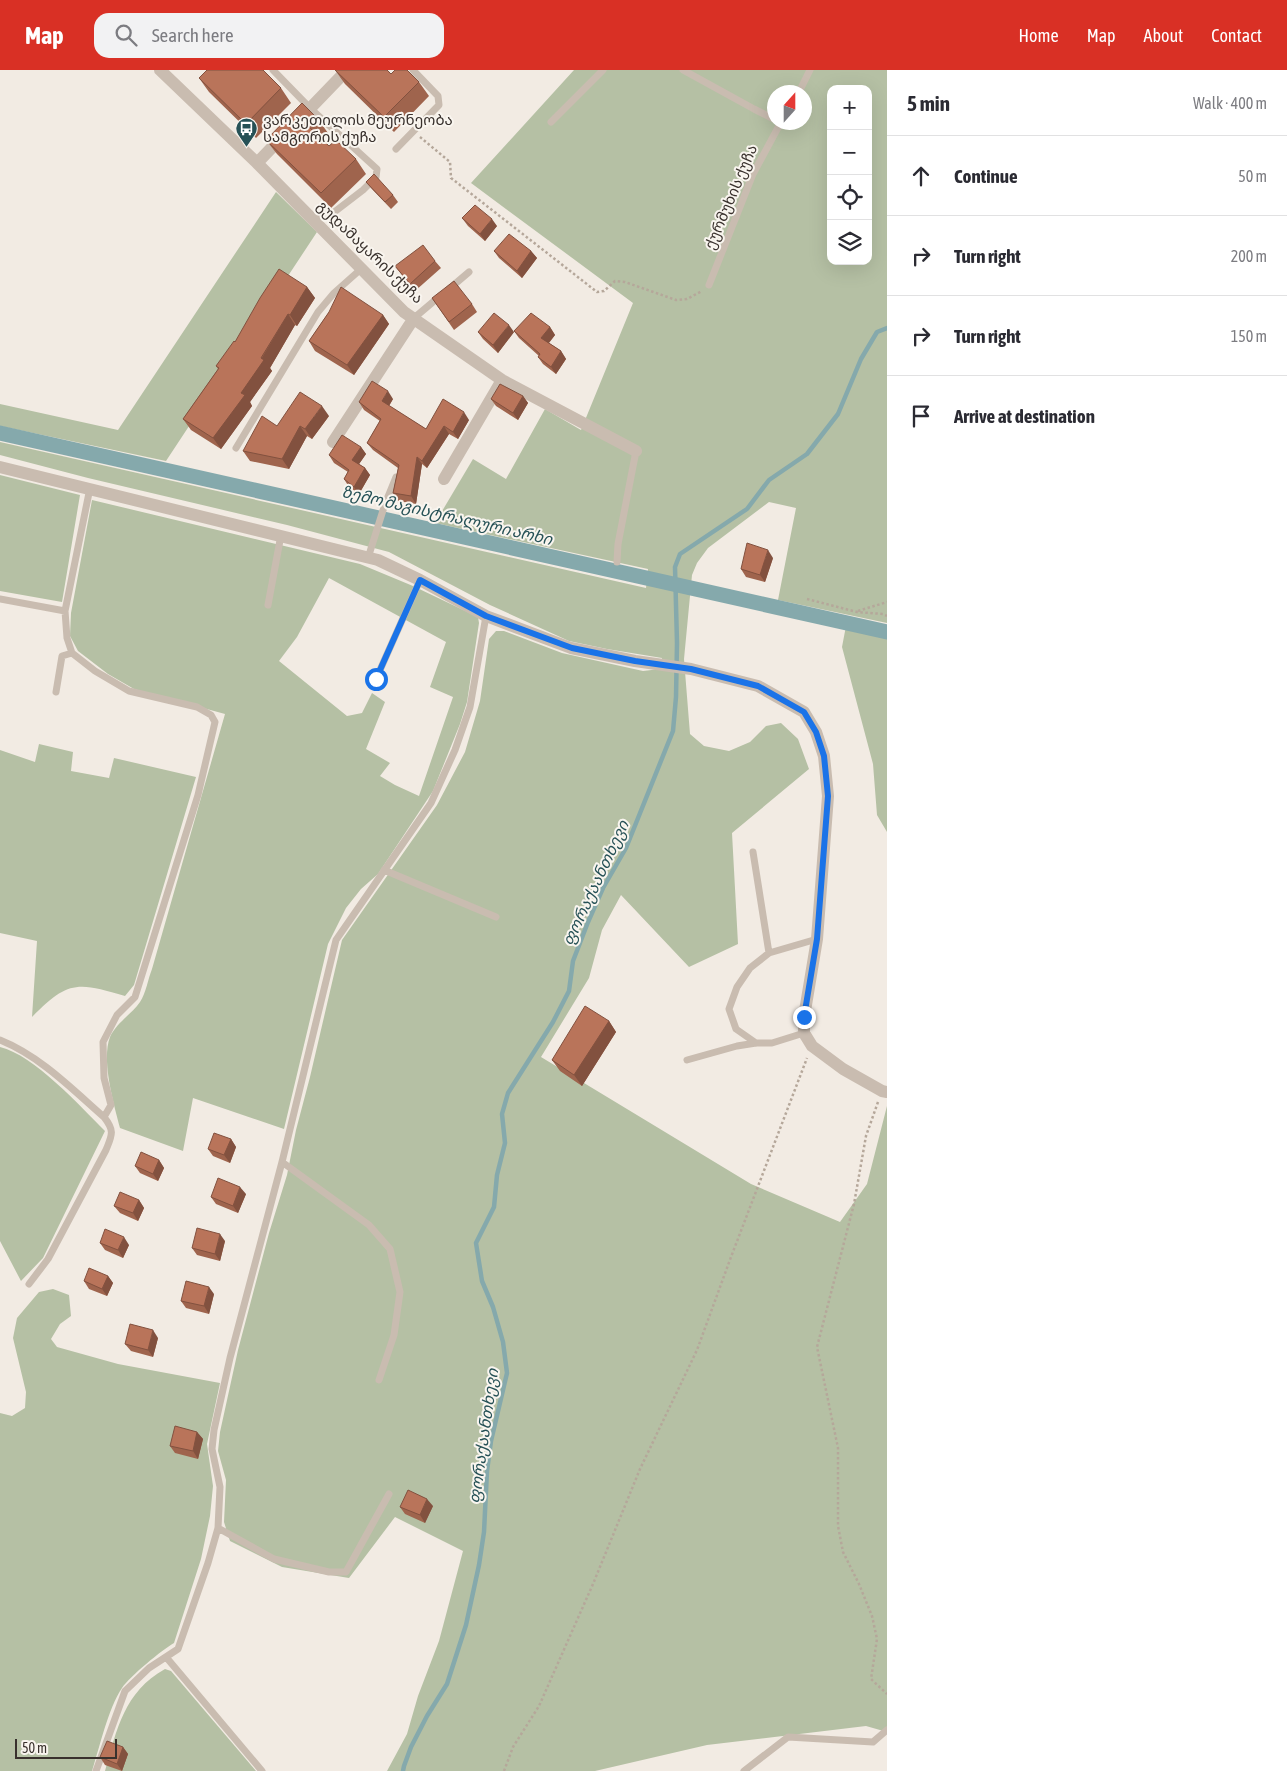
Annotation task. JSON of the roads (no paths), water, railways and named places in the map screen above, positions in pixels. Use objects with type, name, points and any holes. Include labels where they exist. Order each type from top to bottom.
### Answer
[{"type":"street","name":"გუდამაყარის ქუჩა","points":[[160,70],[312,218],[404,312],[502,380],[636,451]]},
{"type":"street","points":[[257,164],[347,70]]},
{"type":"street","points":[[332,442],[414,318]]},
{"type":"street","points":[[444,479],[502,380]]},
{"type":"street","points":[[0,467],[281,535],[370,552],[378,560],[420,580],[486,616],[572,648],[635,661],[691,669],[758,686],[804,712],[816,732],[824,756],[828,796],[817,939],[804,1017],[804,1033],[812,1046],[842,1069],[884,1092]]},
{"type":"lane","points":[[273,70],[310,108],[377,169],[376,177],[363,190],[333,213],[312,218]]},
{"type":"lane","points":[[396,149],[439,105],[438,96],[413,70]]},
{"type":"lane","points":[[551,122],[603,70]]},
{"type":"lane","points":[[683,70],[767,116]]},
{"type":"lane","points":[[802,85],[810,70]]},
{"type":"lane","name":"ქურმუხის ქუჩა","points":[[709,285],[753,174],[777,130]]},
{"type":"lane","points":[[236,448],[318,312],[334,292],[361,269]]},
{"type":"lane","points":[[414,318],[469,272]]},
{"type":"lane","points":[[617,562],[618,544],[636,451]]},
{"type":"lane","points":[[370,552],[385,504],[396,477]]},
{"type":"lane","points":[[90,488],[65,611],[67,638],[72,653],[95,671],[129,691],[197,707],[211,715],[216,722],[198,795],[135,997],[117,1015],[103,1042],[104,1078],[110,1104],[104,1117]]},
{"type":"lane","points":[[268,605],[281,535]]},
{"type":"lane","points":[[376,679],[420,580]]},
{"type":"lane","points":[[0,599],[65,611]]},
{"type":"lane","points":[[96,1771],[125,1691],[149,1668],[178,1649],[208,1563],[218,1528],[220,1487],[212,1449],[214,1430],[230,1358],[282,1162],[336,940],[431,803],[456,750],[470,707],[486,616]]},
{"type":"lane","points":[[56,692],[62,656],[72,653]]},
{"type":"lane","points":[[753,852],[769,953]]},
{"type":"lane","points":[[384,870],[496,917]]},
{"type":"lane","points":[[756,1042],[736,1029],[729,1009],[737,986],[750,968],[769,953],[817,939]]},
{"type":"lane","points":[[686,1060],[756,1042],[772,1043],[804,1033]]},
{"type":"lane","points":[[0,1040],[10,1044],[54,1072],[104,1117],[110,1126],[112,1134],[106,1150],[48,1258],[29,1284]]},
{"type":"lane","points":[[282,1162],[369,1225],[390,1249],[400,1292],[394,1335],[379,1380]]},
{"type":"lane","points":[[218,1528],[274,1559],[329,1572],[346,1572],[389,1494]]},
{"type":"lane","points":[[166,1657],[262,1771]]},
{"type":"lane","points":[[744,1771],[788,1737],[873,1742],[887,1730]]},
{"type":"waterway","name":"ფორაქაანთხევი","points":[[403,1771],[411,1747],[447,1684],[466,1625],[484,1532],[487,1471],[491,1441],[507,1373],[503,1342],[493,1307],[482,1281],[476,1243],[494,1207],[497,1175],[505,1143],[502,1114],[508,1093],[553,1022],[569,991],[573,961],[588,922],[603,888],[626,848],[673,731],[677,643],[675,567],[680,554],[747,509],[769,480],[807,454],[838,414],[861,359],[877,332],[887,328]]},
{"type":"waterway","name":"ზემო მაგისტრალური არხი","points":[[0,433],[887,632]]},
{"type":"place","name":"ვარკეთილის მეურნეობა სამგორის ქუჩა","points":[[247,148]]}]
